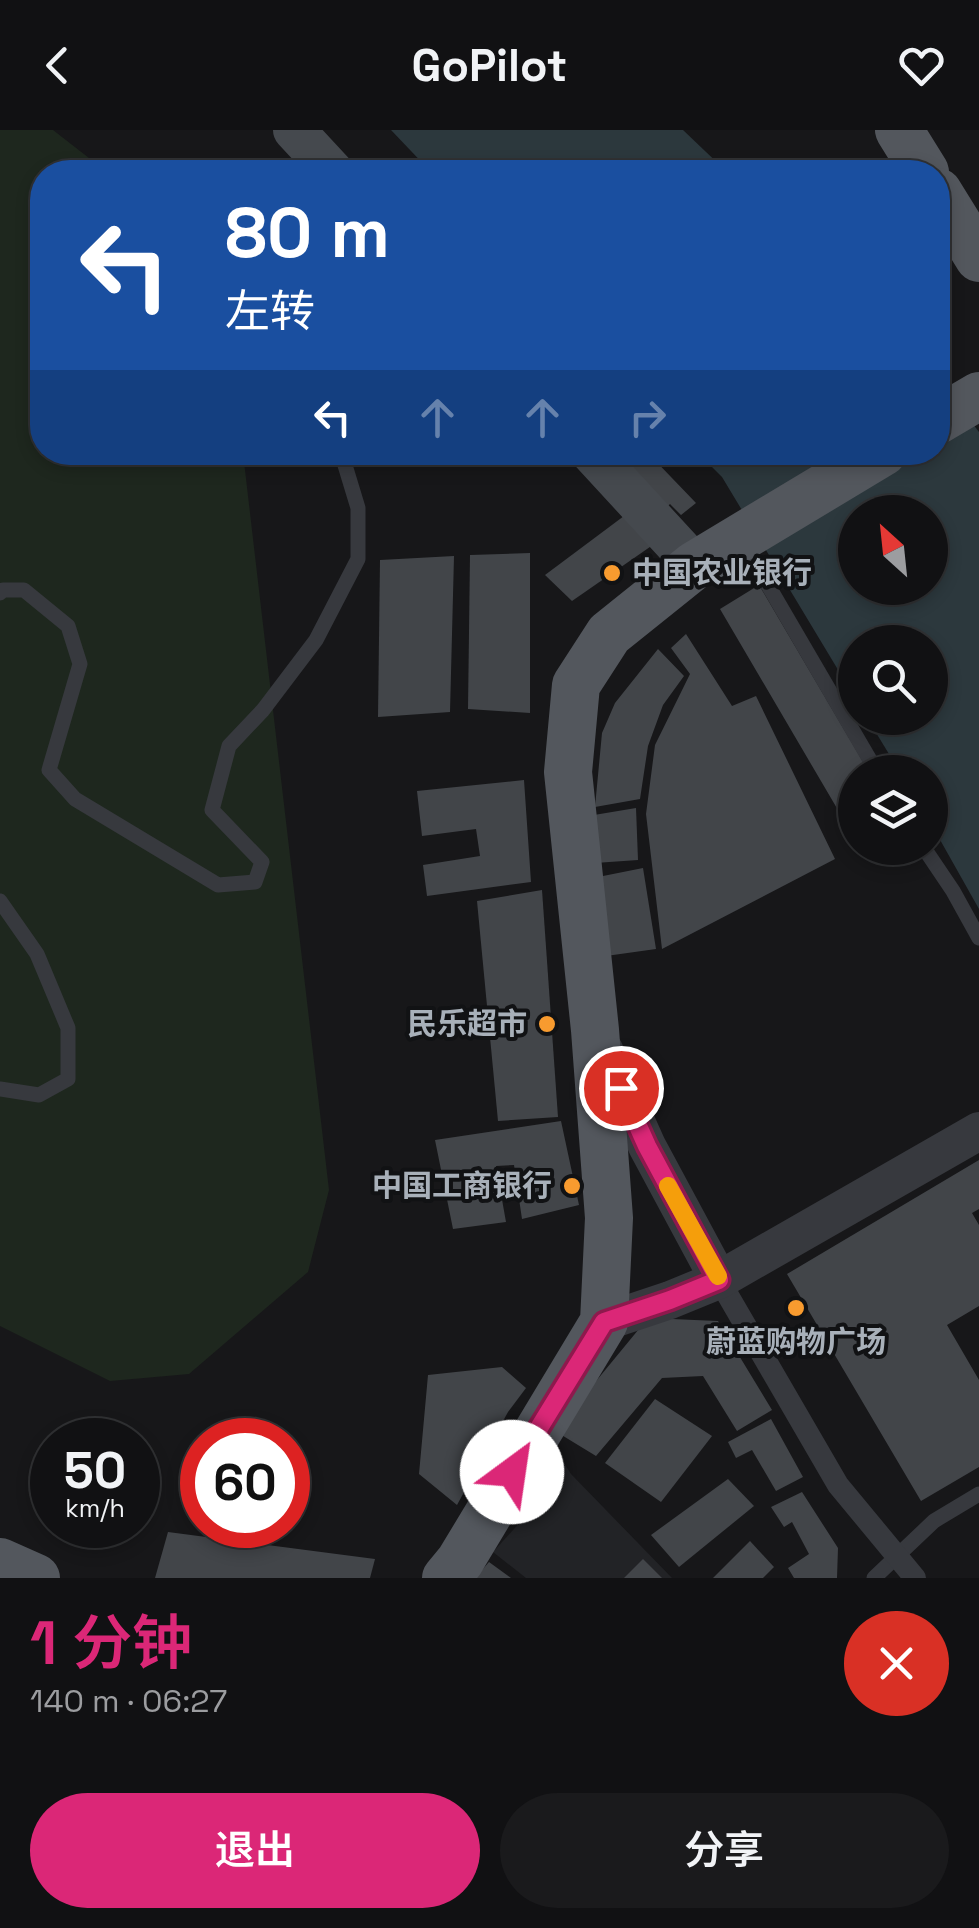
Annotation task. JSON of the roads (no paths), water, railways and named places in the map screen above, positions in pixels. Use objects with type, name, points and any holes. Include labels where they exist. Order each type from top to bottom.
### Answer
[{"type":"main road","points":[[294,130],[322,160]]},
{"type":"main road","points":[[898,130],[917,160]]},
{"type":"main road","points":[[950,211],[979,258]]},
{"type":"main road","points":[[950,413],[979,396]]},
{"type":"main road","points":[[604,465],[696,565]]},
{"type":"main road","points":[[446,1578],[460,1562],[604,1322],[609,1218],[595,1030],[568,772],[576,685],[609,634],[696,565],[861,465]]},
{"type":"main road","points":[[0,1562],[36,1578]]},
{"type":"street","points":[[595,1030],[647,1146],[838,1486],[915,1578]]},
{"type":"street","points":[[604,1322],[719,1280],[979,1131]]},
{"type":"lane","points":[[0,593],[24,590],[68,626],[80,664],[49,770],[74,799],[218,885],[255,882],[262,862],[212,810],[229,746],[263,710],[316,640],[358,559],[358,508],[345,465]]},
{"type":"lane","points":[[739,536],[867,755]]},
{"type":"lane","points":[[936,865],[979,938]]},
{"type":"lane","points":[[0,901],[37,954],[68,1028],[68,1078],[39,1096],[0,1089]]},
{"type":"lane","points":[[874,1578],[934,1521],[979,1494]]},
{"type":"place","name":"中国农业银行","points":[[612,573]]},
{"type":"place","name":"民乐超市","points":[[547,1024]]},
{"type":"place","name":"中国工商银行","points":[[572,1186]]},
{"type":"place","name":"蔚蓝购物广场","points":[[796,1308]]}]
